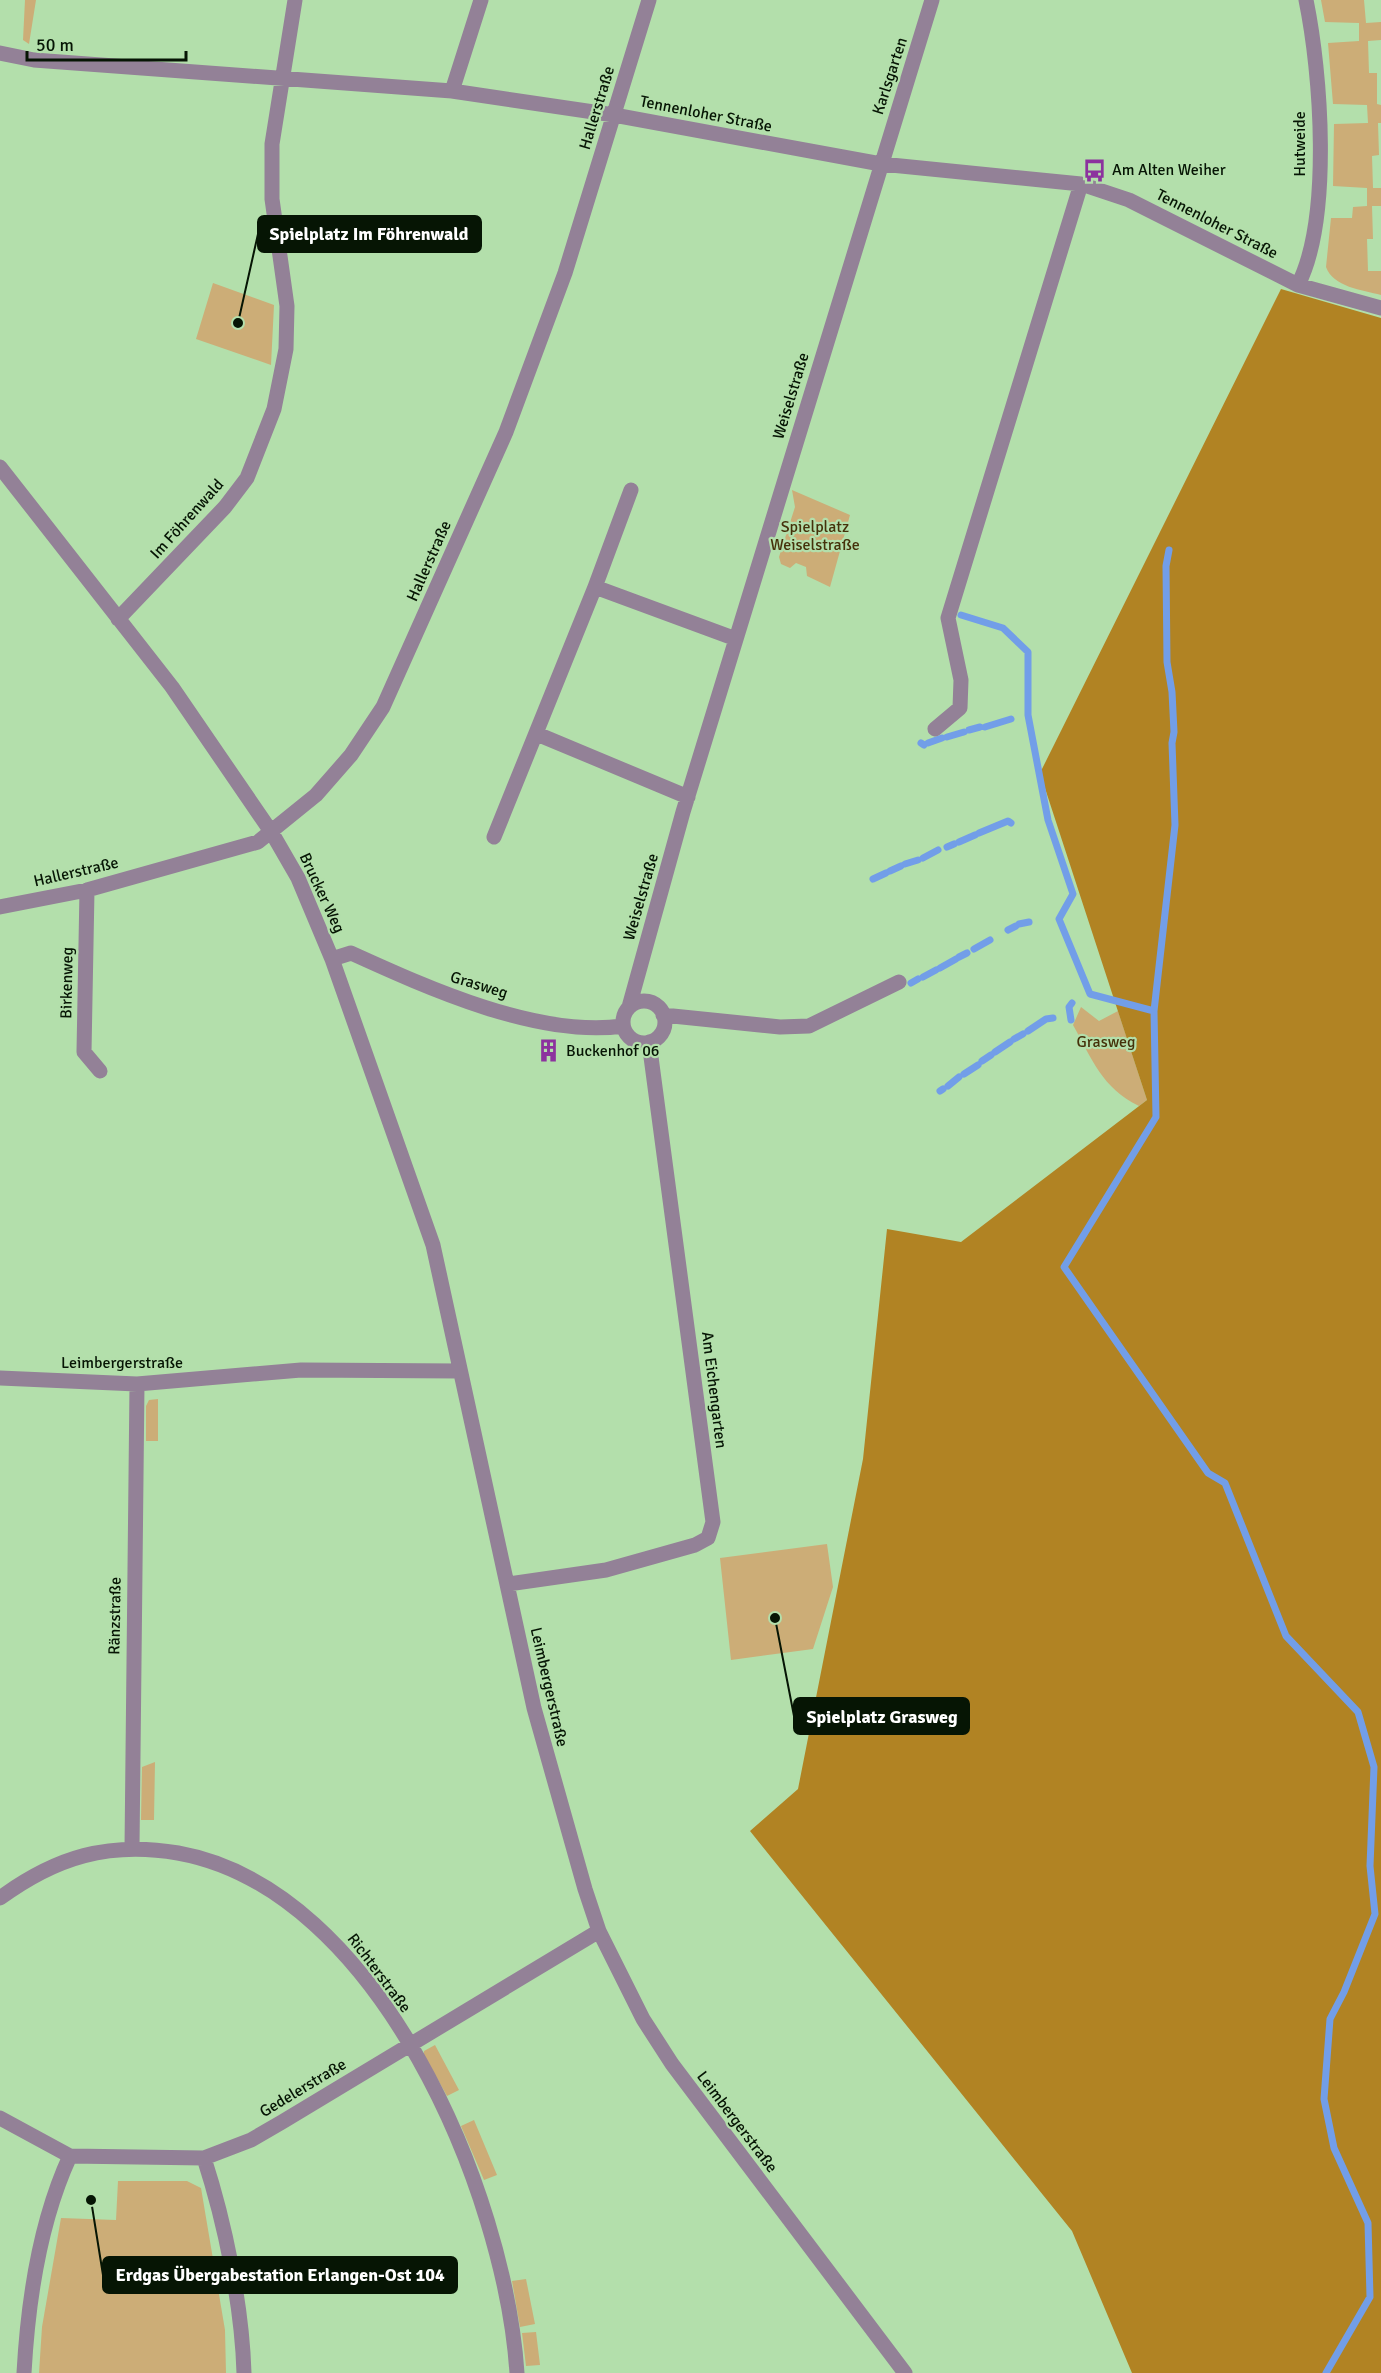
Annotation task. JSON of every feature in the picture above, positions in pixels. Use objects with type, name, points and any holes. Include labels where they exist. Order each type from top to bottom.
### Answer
[{"type":"street","name":"Im Föhrenwald","points":[[118,619],[225,507],[247,478],[274,409],[284,366],[287,317],[284,275],[270,180],[272,144],[281,77],[295,0]]},
{"type":"street","points":[[452,91],[481,0]]},
{"type":"street","name":"Hallerstraße","points":[[0,907],[87,890],[258,842],[272,833],[323,787],[351,755],[383,707],[506,432],[565,273],[649,0]]},
{"type":"street","name":"Karlsgarten","points":[[881,164],[932,0]]},
{"type":"street","name":"Hutweide","points":[[1298,285],[1307,266],[1316,218],[1318,178],[1317,84],[1306,0]]},
{"type":"street","name":"Tennenloher Straße","points":[[0,53],[34,60],[452,91],[614,114],[881,164],[1081,184],[1129,200],[1298,285],[1381,308]]},
{"type":"street","name":"Weiselstraße","points":[[629,1007],[688,797],[881,164]]},
{"type":"street","points":[[935,729],[960,708],[961,680],[948,618],[1081,184]]},
{"type":"street","name":"Brucker Weg","points":[[0,467],[172,687],[272,833],[298,878],[332,959],[433,1245],[459,1371]]},
{"type":"street","points":[[494,837],[537,734],[631,490]]},
{"type":"street","points":[[595,587],[736,639]]},
{"type":"street","points":[[537,734],[688,797]]},
{"type":"street","name":"Birkenweg","points":[[87,890],[84,1052],[100,1071]]},
{"type":"street","name":"Grasweg","points":[[332,959],[351,953],[439,991],[527,1018],[599,1029],[623,1026]]},
{"type":"street","points":[[663,1015],[780,1027],[808,1026],[898,982]]},
{"type":"street","points":[[642,1001],[655,1005],[663,1015],[664,1029],[660,1035],[649,1042],[630,1038],[623,1026],[623,1019],[629,1007],[642,1001]]},
{"type":"street","name":"Am Eichengarten","points":[[508,1584],[606,1570],[695,1545],[708,1538],[713,1522],[649,1042]]},
{"type":"street","name":"Leimbergerstraße","points":[[0,1378],[137,1384],[301,1371],[459,1371],[536,1716],[563,1818],[599,1932],[643,2019],[677,2071],[905,2373]]},
{"type":"street","name":"Ränzstraße","points":[[132,1848],[137,1384]]},
{"type":"street","name":"Richterstraße","points":[[0,1898],[45,1869],[91,1853],[132,1848],[167,1851],[215,1862],[242,1872],[267,1887],[308,1918],[337,1945],[371,1988],[410,2045],[451,2122],[480,2190],[496,2246],[515,2332],[517,2373]]},
{"type":"street","name":"Gedelerstraße","points":[[0,2118],[70,2156],[204,2158],[251,2140],[599,1932]]},
{"type":"street","points":[[24,2373],[27,2326],[38,2262],[50,2207],[70,2156]]},
{"type":"street","points":[[204,2158],[228,2251],[244,2352],[244,2373]]},
{"type":"green space","points":[[25,0],[36,0],[29,44],[23,40]]},
{"type":"green space","points":[[1321,0],[1364,0],[1366,23],[1381,22],[1381,40],[1368,41],[1369,73],[1377,73],[1377,104],[1381,105],[1381,123],[1378,123],[1379,155],[1372,156],[1373,188],[1381,188],[1381,206],[1372,206],[1373,239],[1367,239],[1368,271],[1381,271],[1381,295],[1341,283],[1330,274],[1326,267],[1331,218],[1352,218],[1353,207],[1367,206],[1367,188],[1333,186],[1334,124],[1368,123],[1367,105],[1333,104],[1328,43],[1359,41],[1359,23],[1325,22]]},
{"type":"green space","points":[[213,283],[274,305],[271,365],[196,339]]},
{"type":"green space","name":"Spielplatz Weiselstraße","points":[[792,490],[850,515],[830,587],[807,576],[806,567],[796,563],[790,568],[781,564],[779,557],[795,507]]},
{"type":"green space","name":"Grasweg","points":[[1081,1007],[1099,1021],[1118,1011],[1147,1100],[1139,1106],[1116,1091],[1092,1061],[1073,1025]]},
{"type":"green space","points":[[158,1399],[158,1441],[146,1441],[146,1406],[149,1400]]},
{"type":"green space","points":[[827,1544],[833,1587],[813,1649],[731,1660],[720,1558]]},
{"type":"green space","points":[[155,1762],[154,1820],[141,1820],[142,1767]]},
{"type":"green space","points":[[435,2045],[459,2090],[447,2096],[424,2055],[424,2051]]},
{"type":"green space","points":[[474,2120],[497,2175],[484,2180],[461,2126]]},
{"type":"green space","points":[[118,2181],[187,2181],[201,2188],[225,2330],[226,2373],[39,2373],[42,2327],[61,2218],[116,2220]]},
{"type":"green space","points":[[526,2279],[535,2324],[520,2327],[512,2281]]},
{"type":"green space","points":[[536,2332],[540,2365],[526,2366],[522,2333]]},
{"type":"shaded area","points":[[1281,289],[1381,318],[1381,2373],[1132,2373],[1072,2231],[750,1831],[798,1789],[863,1459],[887,1229],[961,1242],[1147,1100],[1040,773]]},
{"type":"waterway","points":[[1154,1011],[1175,825],[1172,743],[1174,732],[1172,692],[1167,662],[1166,566],[1169,550]]},
{"type":"waterway","points":[[961,615],[1003,628],[1028,652],[1028,715],[1048,820],[1073,894],[1059,919],[1090,994],[1154,1011],[1156,1117],[1064,1267],[1208,1473],[1225,1483],[1286,1636],[1358,1712],[1374,1767],[1370,1866],[1375,1914],[1344,1992],[1330,2019],[1324,2099],[1334,2148],[1368,2223],[1370,2297],[1326,2373]]},
{"type":"waterway","points":[[985,727],[1011,719]]},
{"type":"waterway","points":[[969,730],[980,727]]},
{"type":"waterway","points":[[947,737],[964,732]]},
{"type":"waterway","points":[[928,743],[942,738]]},
{"type":"waterway","points":[[979,833],[1008,821],[1011,823]]},
{"type":"waterway","points":[[959,842],[975,835]]},
{"type":"waterway","points":[[947,847],[954,844]]},
{"type":"waterway","points":[[923,858],[938,850]]},
{"type":"waterway","points":[[905,864],[918,860]]},
{"type":"waterway","points":[[890,871],[901,866]]},
{"type":"waterway","points":[[873,879],[886,873]]},
{"type":"waterway","points":[[1019,924],[1029,922]]},
{"type":"waterway","points":[[1008,930],[1016,926]]},
{"type":"waterway","points":[[974,949],[990,940]]},
{"type":"waterway","points":[[959,957],[967,953]]},
{"type":"waterway","points":[[940,968],[956,959]]},
{"type":"waterway","points":[[923,977],[936,970]]},
{"type":"waterway","points":[[911,983],[918,979]]},
{"type":"waterway","points":[[1071,1020],[1069,1007],[1072,1003]]},
{"type":"waterway","points":[[1028,1031],[1046,1019],[1053,1018]]},
{"type":"waterway","points":[[1014,1039],[1023,1034]]},
{"type":"waterway","points":[[995,1052],[1010,1042]]},
{"type":"waterway","points":[[982,1061],[991,1055]]},
{"type":"waterway","points":[[964,1074],[978,1065]]},
{"type":"waterway","points":[[948,1086],[959,1077]]},
{"type":"place","name":"Am Alten Weiher","points":[[1094,170]]},
{"type":"place","name":"Spielplatz Im Föhrenwald","points":[[238,323]]},
{"type":"place","name":"Buckenhof 06","points":[[548,1051]]},
{"type":"place","name":"Spielplatz Grasweg","points":[[775,1618]]},
{"type":"place","name":"Erdgas Übergabestation Erlangen-Ost 104","points":[[91,2200]]}]
